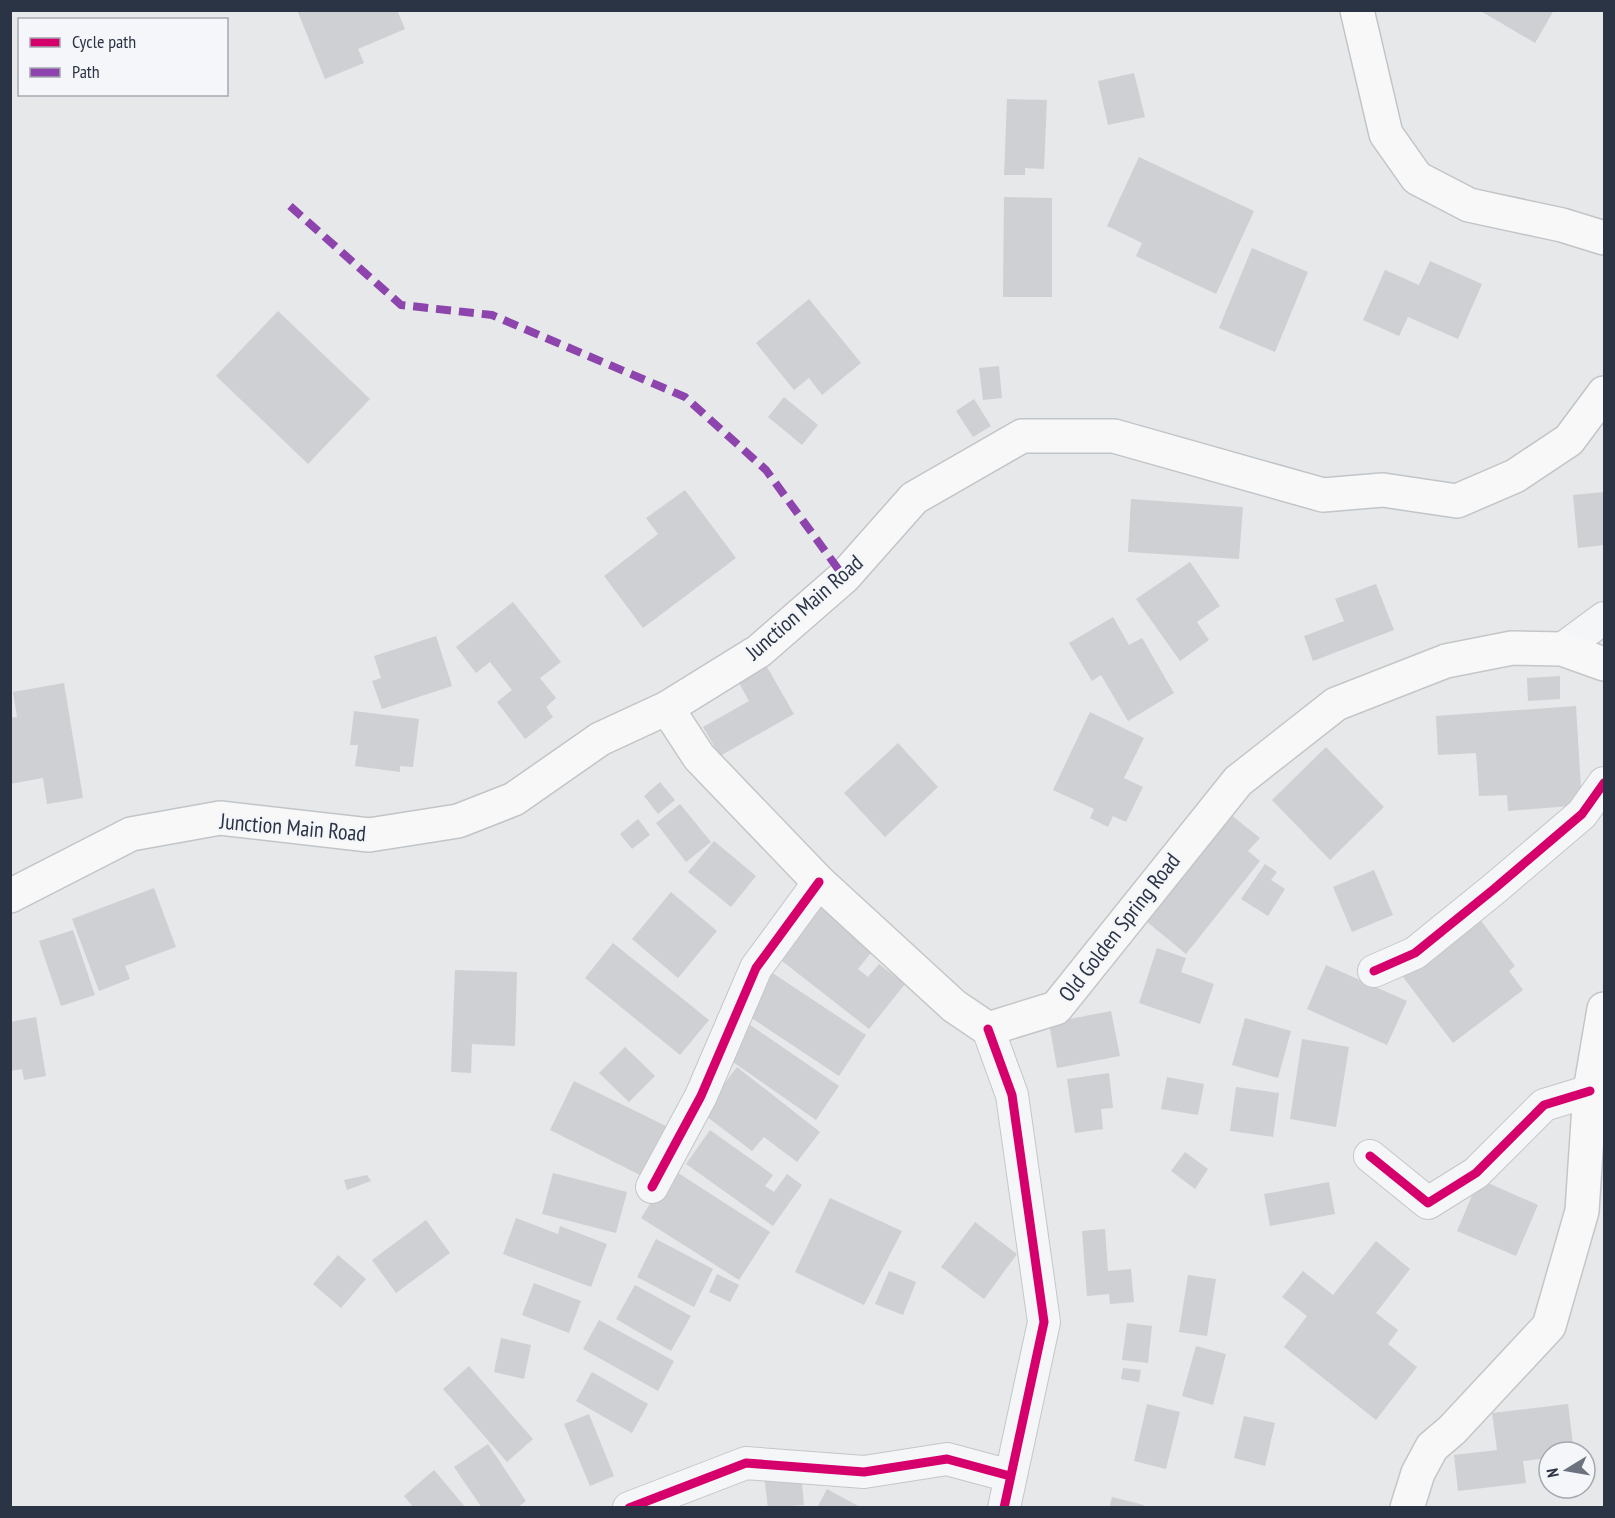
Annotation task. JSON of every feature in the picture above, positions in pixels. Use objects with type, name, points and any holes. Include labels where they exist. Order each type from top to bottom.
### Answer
[{"type":"main road","points":[[1357,10],[1386,134],[1417,178],[1469,205],[1562,225],[1605,238]]},
{"type":"main road","name":"Junction Main Road","points":[[10,896],[131,834],[220,818],[369,835],[458,821],[514,799],[600,739],[667,708],[759,651],[844,577],[914,498],[1022,436],[1114,436],[1323,495],[1383,490],[1457,501],[1515,476],[1569,440],[1605,393]]},
{"type":"main road","name":"Old Golden Spring Road","points":[[988,1029],[1056,1008],[1238,781],[1335,704],[1446,661],[1512,648],[1562,649],[1605,664]]},
{"type":"main road","points":[[667,708],[699,757],[819,882],[954,1006],[988,1029]]},
{"type":"main road","points":[[1407,1508],[1418,1473],[1432,1447],[1460,1422],[1549,1326],[1582,1211],[1590,1091],[1605,1009]]},
{"type":"street","points":[[1562,649],[1605,618]]},
{"type":"street","points":[[1374,971],[1415,953],[1494,889],[1582,813],[1605,783]]},
{"type":"street","points":[[652,1187],[701,1096],[756,968],[819,882]]},
{"type":"street","points":[[988,1029],[1012,1095],[1044,1322],[1004,1508]]},
{"type":"street","points":[[1370,1156],[1428,1203],[1476,1173],[1544,1105],[1590,1091]]},
{"type":"street","points":[[629,1508],[746,1463],[864,1472],[947,1459],[1010,1476]]},
{"type":"building","points":[[297,10],[397,10],[405,29],[358,49],[364,63],[325,79]]},
{"type":"building","points":[[1479,10],[1554,10],[1535,43]]},
{"type":"building","points":[[1134,73],[1145,117],[1108,125],[1098,81]]},
{"type":"building","points":[[1007,99],[1047,100],[1044,169],[1025,168],[1025,175],[1004,175]]},
{"type":"building","points":[[1139,157],[1254,211],[1216,294],[1136,256],[1142,243],[1107,226]]},
{"type":"building","points":[[1004,197],[1052,198],[1052,297],[1003,297]]},
{"type":"building","points":[[1252,248],[1308,272],[1275,352],[1219,328]]},
{"type":"building","points":[[1430,261],[1482,284],[1458,339],[1408,317],[1399,336],[1363,320],[1385,270],[1419,285]]},
{"type":"building","points":[[809,299],[861,363],[822,395],[809,378],[794,390],[756,343]]},
{"type":"building","points":[[278,311],[370,399],[308,464],[216,376]]},
{"type":"building","points":[[999,366],[1002,398],[983,400],[979,368]]},
{"type":"building","points":[[784,397],[818,425],[802,445],[768,417]]},
{"type":"building","points":[[974,399],[991,426],[973,437],[956,411]]},
{"type":"building","points":[[685,490],[736,558],[643,628],[604,576],[658,534],[646,518]]},
{"type":"building","points":[[1604,492],[1604,545],[1578,548],[1573,495]]},
{"type":"building","points":[[1131,499],[1243,507],[1239,559],[1128,552]]},
{"type":"building","points":[[1190,562],[1220,606],[1197,622],[1209,640],[1180,661],[1136,599]]},
{"type":"building","points":[[1376,584],[1394,630],[1313,661],[1304,636],[1344,621],[1335,599]]},
{"type":"building","points":[[513,602],[561,662],[540,678],[556,698],[546,707],[553,717],[525,739],[497,702],[512,690],[490,662],[476,673],[456,647]]},
{"type":"building","points":[[1113,617],[1129,645],[1142,638],[1174,693],[1128,721],[1101,675],[1092,681],[1069,643]]},
{"type":"building","points":[[436,636],[452,686],[382,709],[372,681],[381,678],[374,656]]},
{"type":"building","points":[[767,667],[794,714],[720,756],[703,727],[749,701],[739,683]]},
{"type":"building","points":[[1560,676],[1560,699],[1528,701],[1527,678]]},
{"type":"building","points":[[64,683],[83,798],[47,804],[43,778],[10,784],[10,718],[17,717],[13,692]]},
{"type":"building","points":[[1576,706],[1582,805],[1508,811],[1507,795],[1479,796],[1476,753],[1438,755],[1436,716]]},
{"type":"building","points":[[354,711],[419,719],[413,767],[400,766],[400,772],[355,766],[358,745],[350,745]]},
{"type":"building","points":[[1090,712],[1144,738],[1124,778],[1143,787],[1126,822],[1113,816],[1108,827],[1090,818],[1094,809],[1053,790]]},
{"type":"building","points":[[898,743],[938,787],[885,837],[844,793]]},
{"type":"building","points":[[1326,747],[1384,807],[1330,860],[1272,800]]},
{"type":"building","points":[[660,782],[675,800],[658,814],[644,796]]},
{"type":"building","points":[[680,804],[711,842],[686,862],[656,823]]},
{"type":"building","points":[[1225,810],[1260,838],[1248,851],[1260,861],[1186,954],[1140,916]]},
{"type":"building","points":[[638,819],[650,835],[632,849],[620,834]]},
{"type":"building","points":[[714,841],[756,876],[731,907],[688,872]]},
{"type":"building","points":[[1265,864],[1277,872],[1271,880],[1285,889],[1268,916],[1241,899]]},
{"type":"building","points":[[1374,870],[1393,915],[1352,932],[1333,887]]},
{"type":"building","points":[[154,888],[176,947],[125,966],[130,979],[99,991],[72,919]]},
{"type":"building","points":[[671,892],[717,931],[678,978],[632,939]]},
{"type":"building","points":[[821,899],[878,944],[858,969],[868,977],[879,964],[905,984],[869,1029],[777,957]]},
{"type":"building","points":[[1479,918],[1515,966],[1509,971],[1523,990],[1453,1043],[1403,977]]},
{"type":"building","points":[[73,930],[95,995],[61,1006],[39,941]]},
{"type":"building","points":[[613,943],[709,1020],[680,1055],[585,978]]},
{"type":"building","points":[[1157,948],[1186,958],[1181,972],[1214,984],[1200,1024],[1139,1003]]},
{"type":"building","points":[[1326,965],[1407,1001],[1387,1045],[1307,1009]]},
{"type":"building","points":[[455,970],[517,972],[515,1046],[472,1044],[471,1073],[451,1072]]},
{"type":"building","points":[[771,972],[866,1035],[839,1076],[744,1013]]},
{"type":"building","points":[[1111,1011],[1120,1056],[1057,1068],[1049,1023]]},
{"type":"building","points":[[36,1017],[46,1076],[24,1080],[22,1069],[10,1071],[10,1022]]},
{"type":"building","points":[[1245,1018],[1291,1031],[1278,1078],[1232,1065]]},
{"type":"building","points":[[746,1022],[839,1086],[816,1120],[723,1055]]},
{"type":"building","points":[[1302,1039],[1349,1047],[1336,1127],[1290,1119]]},
{"type":"building","points":[[625,1047],[655,1076],[629,1102],[599,1073]]},
{"type":"building","points":[[737,1067],[820,1132],[797,1162],[764,1137],[752,1151],[702,1113]]},
{"type":"building","points":[[1109,1073],[1113,1108],[1101,1109],[1103,1129],[1075,1133],[1067,1079]]},
{"type":"building","points":[[1167,1077],[1204,1084],[1198,1115],[1161,1109]]},
{"type":"building","points":[[574,1081],[666,1126],[642,1176],[550,1130]]},
{"type":"building","points":[[1236,1087],[1279,1093],[1273,1137],[1230,1131]]},
{"type":"building","points":[[710,1130],[773,1175],[765,1186],[774,1192],[787,1174],[802,1185],[773,1226],[686,1164]]},
{"type":"building","points":[[1185,1152],[1208,1169],[1195,1189],[1171,1171]]},
{"type":"building","points":[[672,1169],[770,1232],[739,1280],[641,1218]]},
{"type":"building","points":[[553,1173],[627,1192],[616,1233],[542,1214]]},
{"type":"building","points":[[367,1175],[371,1181],[347,1190],[344,1180]]},
{"type":"building","points":[[1479,1179],[1538,1205],[1516,1256],[1457,1231]]},
{"type":"building","points":[[1329,1182],[1335,1214],[1270,1226],[1264,1194]]},
{"type":"building","points":[[830,1198],[902,1231],[864,1305],[795,1272]]},
{"type":"building","points":[[516,1218],[558,1234],[560,1226],[607,1244],[591,1287],[503,1254]]},
{"type":"building","points":[[426,1220],[450,1253],[396,1293],[372,1260]]},
{"type":"building","points":[[975,1222],[1017,1254],[984,1299],[941,1267]]},
{"type":"building","points":[[1105,1229],[1108,1271],[1131,1269],[1134,1302],[1110,1304],[1109,1294],[1087,1296],[1082,1231]]},
{"type":"building","points":[[656,1239],[713,1269],[694,1307],[637,1277]]},
{"type":"building","points":[[1376,1241],[1410,1269],[1376,1313],[1398,1330],[1388,1344],[1417,1367],[1376,1420],[1284,1347],[1307,1316],[1282,1297],[1303,1271],[1333,1295]]},
{"type":"building","points":[[338,1255],[366,1279],[341,1308],[313,1284]]},
{"type":"building","points":[[889,1271],[916,1282],[903,1315],[875,1304]]},
{"type":"building","points":[[717,1274],[739,1285],[730,1302],[709,1292]]},
{"type":"building","points":[[1188,1275],[1216,1279],[1207,1336],[1179,1332]]},
{"type":"building","points":[[534,1283],[581,1301],[569,1333],[522,1315]]},
{"type":"building","points":[[635,1285],[691,1316],[671,1351],[616,1319]]},
{"type":"building","points":[[599,1320],[674,1361],[658,1391],[583,1349]]},
{"type":"building","points":[[1127,1323],[1152,1326],[1148,1363],[1122,1360]]},
{"type":"building","points":[[501,1338],[531,1345],[524,1379],[494,1372]]},
{"type":"building","points":[[1196,1346],[1226,1354],[1213,1405],[1182,1396]]},
{"type":"building","points":[[469,1366],[533,1439],[507,1462],[443,1389]]},
{"type":"building","points":[[1123,1368],[1141,1370],[1139,1382],[1121,1379]]},
{"type":"building","points":[[592,1372],[648,1404],[632,1433],[576,1401]]},
{"type":"building","points":[[1147,1404],[1180,1412],[1166,1469],[1134,1461]]},
{"type":"building","points":[[1568,1404],[1572,1440],[1537,1440],[1537,1459],[1523,1461],[1526,1483],[1458,1491],[1454,1455],[1497,1450],[1492,1413]]},
{"type":"building","points":[[589,1414],[614,1476],[590,1486],[564,1424]]},
{"type":"building","points":[[1244,1416],[1275,1423],[1265,1466],[1234,1458]]},
{"type":"building","points":[[488,1444],[526,1501],[517,1508],[482,1508],[454,1467]]},
{"type":"building","points":[[434,1470],[466,1508],[414,1508],[404,1496]]},
{"type":"building","points":[[801,1471],[804,1505],[768,1508],[764,1475]]},
{"type":"building","points":[[827,1489],[862,1508],[817,1508]]},
{"type":"building","points":[[1112,1497],[1144,1505],[1143,1508],[1109,1508]]},
{"type":"marked path","points":[[290,206],[401,305],[492,315],[685,397],[766,470],[844,577]]},
{"type":"cycle path","points":[[1374,971],[1415,953],[1494,889],[1582,814],[1604,783]]},
{"type":"cycle path","points":[[652,1187],[701,1096],[756,968],[819,882]]},
{"type":"cycle path","points":[[988,1029],[1012,1095],[1044,1322],[1004,1508]]},
{"type":"cycle path","points":[[1370,1156],[1428,1203],[1476,1173],[1544,1105],[1590,1091]]},
{"type":"cycle path","points":[[629,1508],[746,1463],[864,1472],[947,1459],[1010,1476]]}]
